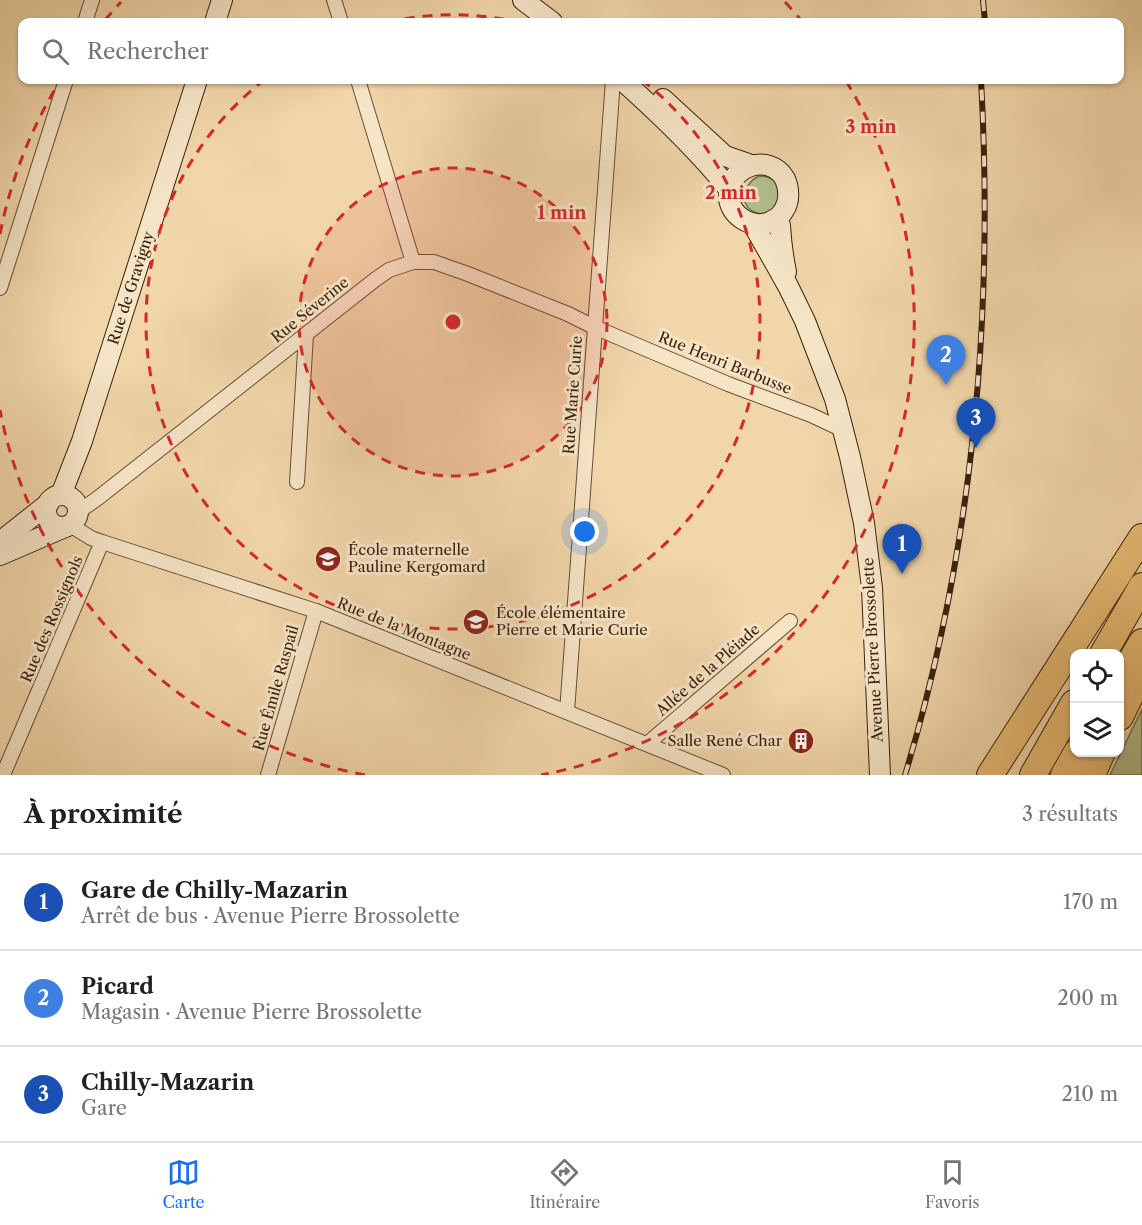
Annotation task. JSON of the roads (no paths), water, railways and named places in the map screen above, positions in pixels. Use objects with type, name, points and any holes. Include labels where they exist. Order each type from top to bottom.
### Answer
[{"type":"highway","points":[[990,775],[1142,537]]},
{"type":"highway","points":[[1106,649],[1142,586]]},
{"type":"highway","points":[[1124,672],[1142,642]]},
{"type":"highway","points":[[1124,707],[1142,671]]},
{"type":"highway","points":[[1034,775],[1070,710]]},
{"type":"highway","points":[[1064,775],[1075,757]]},
{"type":"highway","points":[[1092,775],[1100,757]]},
{"type":"main road","points":[[216,18],[222,0]]},
{"type":"main road","points":[[523,0],[547,18]]},
{"type":"main road","points":[[540,0],[564,18]]},
{"type":"main road","name":"Rue de Gravigny","points":[[54,500],[85,431],[196,84]]},
{"type":"main road","name":"Avenue Pierre Brossolette","points":[[626,84],[697,151],[729,189],[730,203],[736,214],[744,221],[753,224],[805,321],[835,399],[864,523],[873,588],[880,775]]},
{"type":"main road","name":"Avenue Pierre Brossolette","points":[[644,84],[725,156],[751,165],[774,168],[784,178],[789,191],[787,205],[779,217],[781,247],[788,286]]},
{"type":"main road","points":[[729,189],[740,171],[751,165]]},
{"type":"main road","points":[[753,224],[767,224],[779,217]]},
{"type":"main road","points":[[0,542],[54,500],[70,498],[74,502],[71,521]]},
{"type":"main road","points":[[54,500],[46,514],[48,519],[55,526],[71,521]]},
{"type":"main road","points":[[0,555],[71,521]]},
{"type":"street","points":[[86,18],[92,0]]},
{"type":"street","points":[[334,0],[340,18]]},
{"type":"street","points":[[0,288],[65,84]]},
{"type":"street","points":[[359,84],[413,261],[434,262],[468,274],[568,314],[594,327]]},
{"type":"street","name":"Rue Marie Curie","points":[[567,712],[613,84]]},
{"type":"street","name":"Rue Séverine","points":[[71,521],[376,279],[389,270],[413,261]]},
{"type":"street","name":"Rue Henri Barbusse","points":[[594,327],[843,430]]},
{"type":"street","points":[[297,482],[306,335]]},
{"type":"street","name":"Rue de la Montagne","points":[[71,521],[90,538],[316,611],[723,775]]},
{"type":"street","name":"Rue des Rossignols","points":[[3,775],[102,542]]},
{"type":"street","name":"Rue Émile Raspail","points":[[268,775],[316,611]]},
{"type":"street","name":"Allée de la Pléiade","points":[[646,744],[790,621]]},
{"type":"railway","points":[[983,0],[985,18]]},
{"type":"railway","points":[[905,775],[928,690],[947,604],[962,518],[973,430],[981,343],[984,255],[981,84]]},
{"type":"place","name":"Picard","points":[[946,385]]},
{"type":"place","name":"Chilly-Mazarin","points":[[976,448]]},
{"type":"place","name":"École maternelle Pauline Kergomard","points":[[328,559]]},
{"type":"place","name":"Gare de Chilly-Mazarin","points":[[902,574]]},
{"type":"place","name":"École élémentaire Pierre et Marie Curie","points":[[476,622]]},
{"type":"place","name":"Salle René Char","points":[[801,741]]}]
